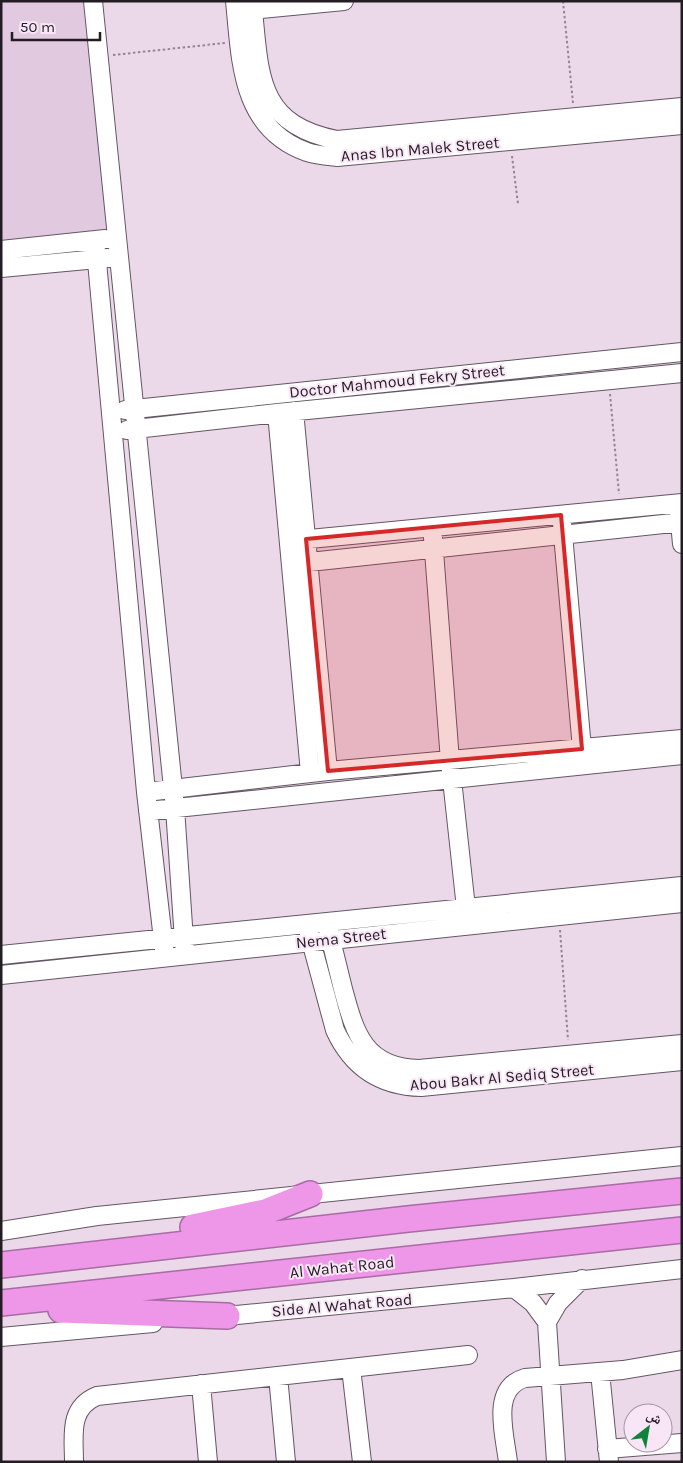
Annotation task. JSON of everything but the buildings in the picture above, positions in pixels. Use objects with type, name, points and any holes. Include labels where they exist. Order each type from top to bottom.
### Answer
[{"type":"highway","points":[[1,1265],[682,1191]]},
{"type":"highway","points":[[98,1253],[145,1237],[265,1212],[310,1194]]},
{"type":"highway","name":"Al Wahat Road","points":[[1,1303],[682,1230]]},
{"type":"highway","points":[[1,1307],[227,1316]]},
{"type":"street","points":[[93,1],[138,429],[175,808],[185,946]]},
{"type":"street","points":[[244,6],[344,1]]},
{"type":"street","name":"Anas Ibn Malek Street","points":[[244,6],[240,41],[245,86],[258,114],[280,137],[307,152],[337,158],[509,133],[574,118],[682,108]]},
{"type":"street","name":"Anas Ibn Malek Street","points":[[244,6],[261,82],[272,105],[290,124],[312,136],[337,140],[682,125]]},
{"type":"street","points":[[1,250],[118,238]]},
{"type":"street","points":[[95,240],[146,792],[164,948]]},
{"type":"street","points":[[1,268],[120,257]]},
{"type":"street","name":"Doctor Mahmoud Fekry Street","points":[[112,412],[682,352]]},
{"type":"street","name":"Doctor Mahmoud Fekry Street","points":[[114,432],[286,412],[682,373]]},
{"type":"street","points":[[445,376],[448,396]]},
{"type":"street","points":[[286,412],[297,540],[291,564],[310,773]]},
{"type":"street","points":[[297,540],[680,503],[682,544]]},
{"type":"street","points":[[561,515],[582,749]]},
{"type":"street","points":[[291,564],[681,522]]},
{"type":"street","points":[[432,527],[450,761],[466,908]]},
{"type":"street","points":[[297,540],[308,562],[328,771]]},
{"type":"street","points":[[146,792],[328,771],[682,739]]},
{"type":"street","points":[[148,811],[682,755]]},
{"type":"street","name":"Nema Street","points":[[329,931],[466,908],[682,886]]},
{"type":"street","name":"Nema Street","points":[[1,955],[164,948],[329,931],[558,915],[682,903]]},
{"type":"street","name":"Abou Bakr Al Sediq Street","points":[[329,931],[357,1035],[373,1055],[395,1067],[420,1070],[682,1044]]},
{"type":"street","name":"Abou Bakr Al Sediq Street","points":[[309,933],[335,1030],[342,1044],[362,1068],[390,1083],[421,1087],[682,1061]]},
{"type":"street","name":"Nema Street","points":[[1,975],[164,948]]},
{"type":"street","points":[[1,1231],[97,1216],[682,1156]]},
{"type":"street","name":"Side Al Wahat Road","points":[[1,1337],[514,1288],[682,1269]]},
{"type":"street","points":[[547,1322],[565,1294],[582,1279]]},
{"type":"street","points":[[514,1288],[533,1303],[547,1322],[552,1375],[556,1462]]},
{"type":"street","points":[[74,1462],[74,1423],[78,1411],[91,1398],[103,1395],[468,1355]]},
{"type":"street","points":[[508,1462],[502,1406],[506,1390],[519,1380],[552,1375],[600,1372],[682,1360]]},
{"type":"street","points":[[351,1368],[362,1462]]},
{"type":"street","points":[[600,1372],[608,1456],[682,1443]]},
{"type":"street","points":[[278,1376],[286,1462]]},
{"type":"street","points":[[201,1384],[208,1462]]},
{"type":"path","points":[[563,1],[574,118]]},
{"type":"path","points":[[99,57],[240,41]]},
{"type":"path","points":[[509,133],[518,204]]},
{"type":"path","points":[[608,380],[621,509]]},
{"type":"path","points":[[558,915],[570,1055]]},
{"type":"highlighted area","points":[[561,515],[582,749],[328,771],[306,539]]},
{"type":"shaded area","points":[[1,1],[88,1],[112,246],[1,256]]}]
